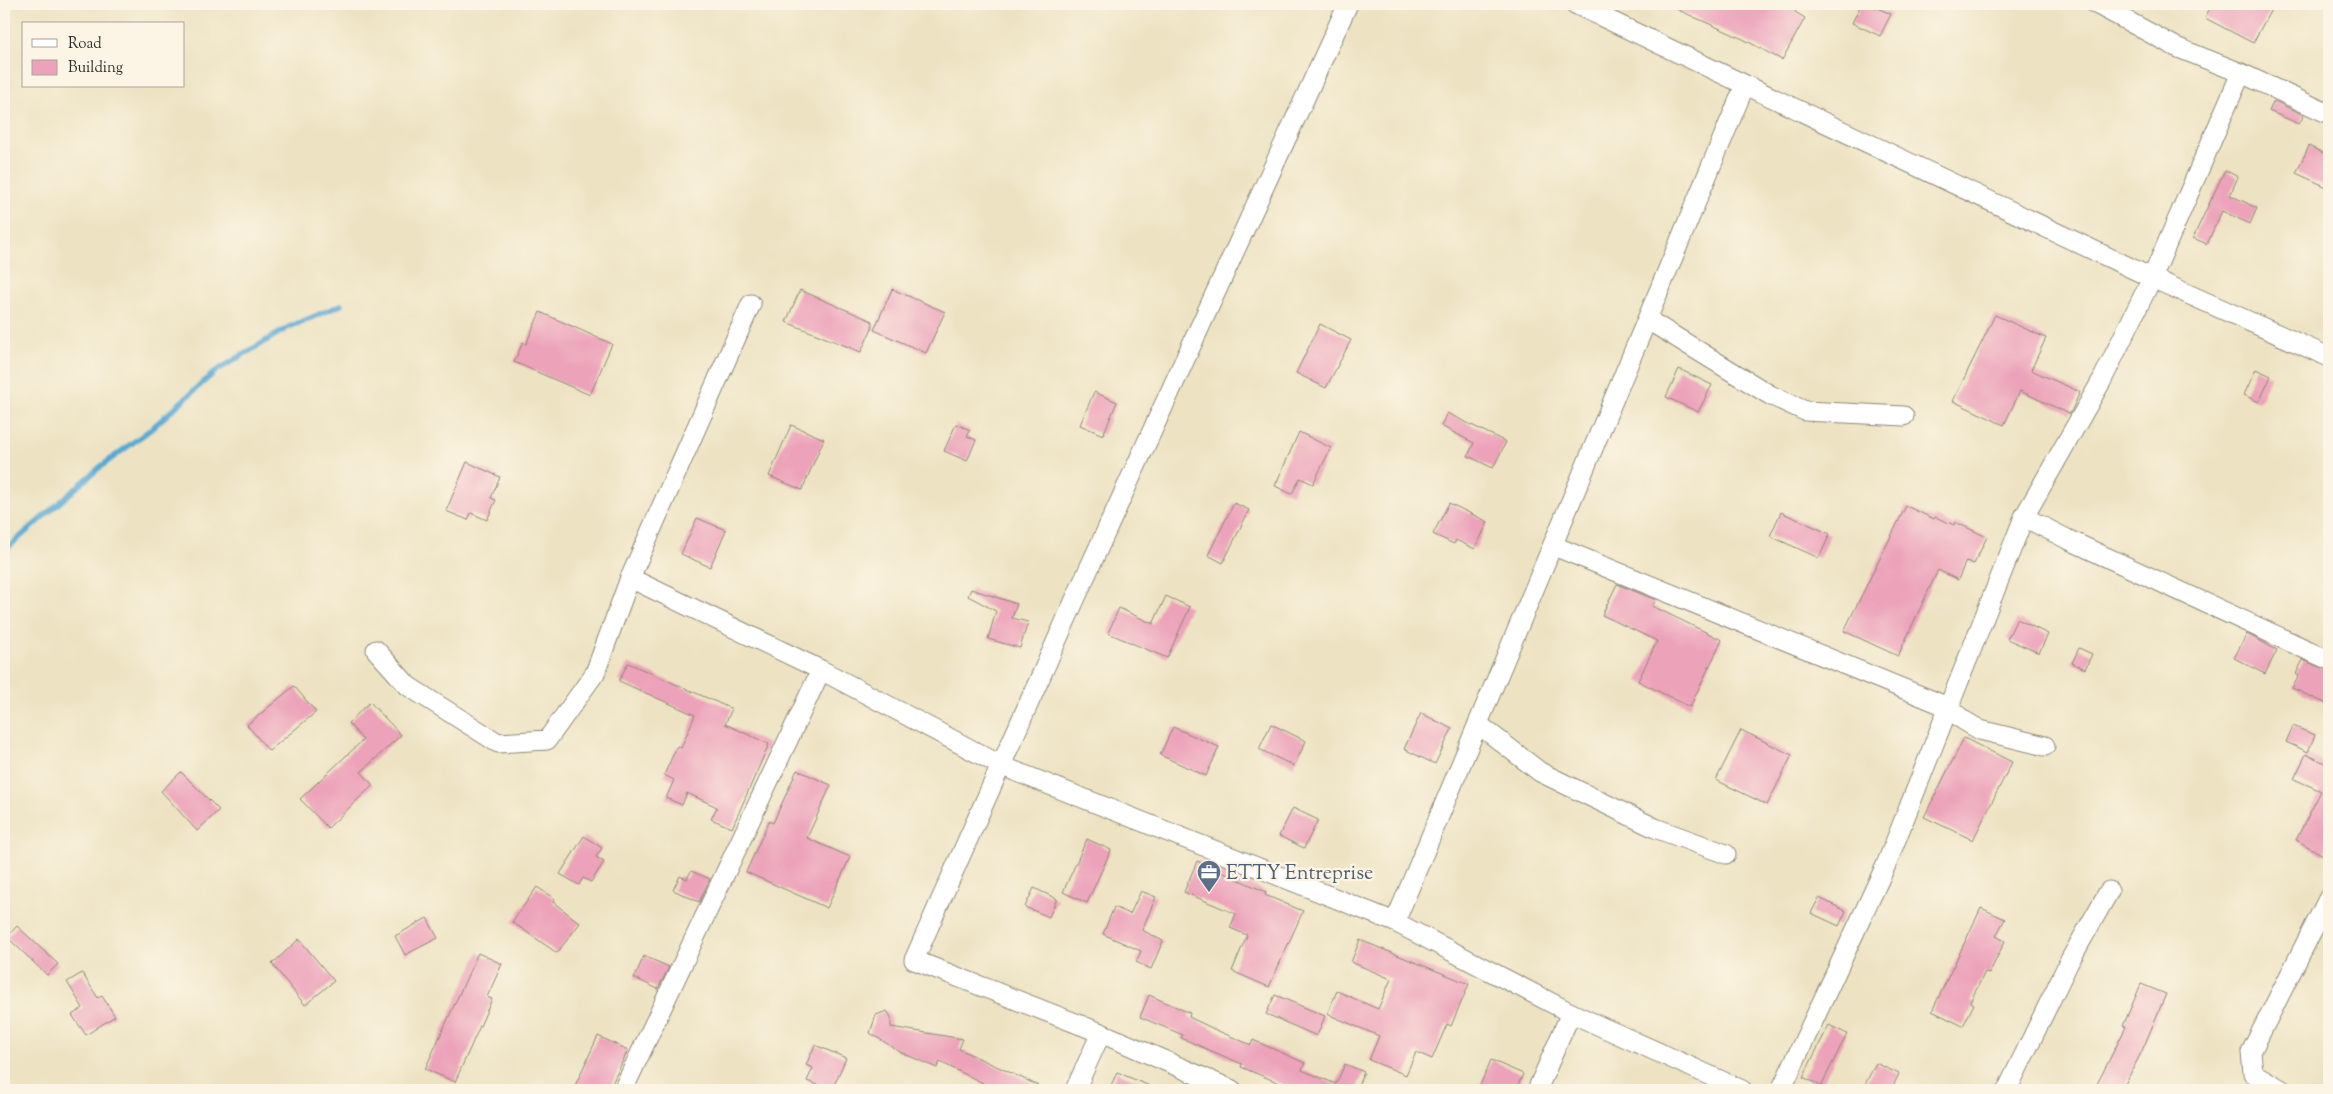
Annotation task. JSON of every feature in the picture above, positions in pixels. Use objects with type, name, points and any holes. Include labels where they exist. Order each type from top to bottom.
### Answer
[{"type":"street","points":[[1232,1090],[1101,1033],[914,960],[1086,575],[1348,4]]},
{"type":"street","points":[[1575,4],[2152,278],[2329,358]]},
{"type":"street","points":[[2096,4],[2176,47],[2241,73],[2329,114]]},
{"type":"street","points":[[1781,1090],[1886,865],[2024,517],[2102,380],[2152,278],[2241,73]]},
{"type":"street","points":[[1395,922],[1746,85]]},
{"type":"street","points":[[376,650],[408,686],[498,743],[547,740],[595,673],[630,578],[751,304]]},
{"type":"street","points":[[1648,320],[1770,395],[1805,411],[1904,416]]},
{"type":"street","points":[[2024,517],[2067,540],[2329,660]]},
{"type":"street","points":[[1554,546],[1948,707],[1963,720],[1980,730],[2045,746]]},
{"type":"street","points":[[630,578],[821,670],[1002,766],[1395,922],[1571,1013],[1742,1090]]},
{"type":"street","points":[[624,1090],[821,670]]},
{"type":"street","points":[[1478,724],[1540,772],[1655,828],[1726,854]]},
{"type":"street","points":[[2007,1090],[2070,962],[2109,891]]},
{"type":"street","points":[[2282,1090],[2253,1073],[2251,1052],[2329,897]]},
{"type":"street","points":[[1537,1090],[1571,1013]]},
{"type":"street","points":[[1075,1090],[1101,1033]]},
{"type":"building","points":[[1665,4],[1799,4],[1795,12],[1805,18],[1782,60],[1743,39]]},
{"type":"building","points":[[1861,4],[1868,4],[1891,14],[1880,36],[1852,23]]},
{"type":"building","points":[[2212,4],[2274,4],[2253,43],[2205,18]]},
{"type":"building","points":[[2274,101],[2304,115],[2299,124],[2269,111]]},
{"type":"building","points":[[2309,146],[2329,156],[2329,188],[2296,173]]},
{"type":"building","points":[[2225,170],[2238,177],[2230,195],[2257,208],[2250,224],[2222,211],[2207,244],[2193,238]]},
{"type":"building","points":[[892,289],[945,312],[926,353],[874,330]]},
{"type":"building","points":[[800,290],[872,321],[872,328],[861,352],[786,322]]},
{"type":"building","points":[[540,312],[612,344],[590,395],[514,362],[523,342],[526,344]]},
{"type":"building","points":[[1995,315],[2046,338],[2031,370],[2080,392],[2070,414],[2020,391],[2004,425],[1953,401]]},
{"type":"building","points":[[1320,324],[1351,340],[1326,388],[1296,373]]},
{"type":"building","points":[[1679,369],[1712,385],[1698,412],[1666,397]]},
{"type":"building","points":[[2256,369],[2271,376],[2259,402],[2244,395]]},
{"type":"building","points":[[1094,392],[1117,402],[1103,435],[1080,425]]},
{"type":"building","points":[[1447,413],[1506,442],[1493,468],[1468,456],[1474,443],[1441,426]]},
{"type":"building","points":[[956,424],[970,430],[967,436],[976,440],[967,461],[944,451]]},
{"type":"building","points":[[791,425],[824,439],[802,490],[769,476]]},
{"type":"building","points":[[1299,432],[1331,448],[1313,484],[1300,478],[1292,494],[1275,486]]},
{"type":"building","points":[[467,462],[500,477],[491,498],[496,500],[487,520],[471,513],[468,520],[446,511]]},
{"type":"building","points":[[1234,503],[1249,510],[1223,563],[1208,555]]},
{"type":"building","points":[[1449,503],[1488,522],[1475,549],[1456,540],[1454,544],[1433,534]]},
{"type":"building","points":[[1906,506],[1934,519],[1935,517],[1954,525],[1955,522],[1987,537],[1974,564],[1966,561],[1958,580],[1938,570],[1898,656],[1844,631]]},
{"type":"building","points":[[1781,512],[1830,534],[1819,558],[1770,536]]},
{"type":"building","points":[[697,518],[726,530],[710,567],[681,554]]},
{"type":"building","points":[[1617,584],[1656,600],[1652,606],[1722,640],[1690,707],[1638,681],[1657,641],[1602,615]]},
{"type":"building","points":[[971,589],[1017,604],[1012,618],[1028,622],[1020,648],[988,639],[996,611],[968,596]]},
{"type":"building","points":[[1166,596],[1190,607],[1167,658],[1108,633],[1119,608],[1153,624]]},
{"type":"building","points":[[2017,619],[2048,634],[2039,653],[2007,639]]},
{"type":"building","points":[[2247,634],[2277,650],[2265,674],[2234,658]]},
{"type":"building","points":[[2079,648],[2092,654],[2085,669],[2072,663]]},
{"type":"building","points":[[2303,660],[2329,671],[2329,705],[2292,688],[2299,676],[2296,674]]},
{"type":"building","points":[[628,663],[732,709],[725,724],[769,744],[732,828],[711,819],[717,807],[687,793],[682,805],[666,798],[674,780],[664,775],[677,746],[681,748],[695,715],[619,681]]},
{"type":"building","points":[[294,686],[316,712],[269,751],[247,725]]},
{"type":"building","points":[[370,702],[401,735],[361,772],[373,785],[328,828],[300,799],[363,740],[348,723]]},
{"type":"building","points":[[1421,713],[1452,729],[1435,764],[1404,749]]},
{"type":"building","points":[[1271,724],[1306,741],[1294,766],[1259,749]]},
{"type":"building","points":[[2293,726],[2315,735],[2308,752],[2286,742]]},
{"type":"building","points":[[1173,727],[1219,747],[1206,776],[1160,755]]},
{"type":"building","points":[[1741,730],[1792,755],[1767,805],[1716,780]]},
{"type":"building","points":[[1964,738],[2012,762],[1973,840],[1924,817]]},
{"type":"building","points":[[2306,754],[2329,765],[2329,844],[2323,855],[2296,840],[2321,791],[2294,779]]},
{"type":"building","points":[[797,770],[831,785],[807,838],[850,857],[827,908],[746,872],[769,821],[773,823]]},
{"type":"building","points":[[181,772],[219,810],[197,831],[161,791]]},
{"type":"building","points":[[1293,808],[1318,820],[1304,848],[1279,836]]},
{"type":"building","points":[[584,836],[602,848],[596,857],[604,862],[591,882],[583,878],[579,885],[560,874]]},
{"type":"building","points":[[1087,839],[1111,850],[1087,903],[1063,892]]},
{"type":"building","points":[[1197,861],[1266,892],[1265,895],[1303,911],[1269,987],[1232,971],[1247,935],[1230,928],[1236,914],[1184,892]]},
{"type":"building","points":[[691,871],[710,879],[699,902],[673,890],[680,876],[687,879]]},
{"type":"building","points":[[537,887],[555,899],[553,902],[580,923],[557,953],[512,922]]},
{"type":"building","points":[[1034,888],[1057,899],[1049,917],[1025,907]]},
{"type":"building","points":[[1141,891],[1156,897],[1142,930],[1163,941],[1151,969],[1136,962],[1141,951],[1103,934],[1114,907],[1130,914]]},
{"type":"building","points":[[1819,898],[1846,911],[1839,926],[1811,913]]},
{"type":"building","points":[[1981,908],[2005,919],[1996,936],[2005,941],[1989,974],[1985,972],[1970,1002],[1974,1004],[1963,1026],[1932,1011]]},
{"type":"building","points":[[427,918],[438,938],[405,955],[395,936]]},
{"type":"building","points":[[17,926],[58,964],[47,975],[7,937]]},
{"type":"building","points":[[299,939],[334,981],[305,1005],[272,964]]},
{"type":"building","points":[[1360,940],[1469,984],[1451,1026],[1447,1024],[1432,1059],[1416,1052],[1406,1075],[1369,1060],[1379,1036],[1327,1014],[1337,991],[1378,1009],[1391,979],[1351,962]]},
{"type":"building","points":[[478,953],[502,964],[487,997],[492,999],[455,1082],[425,1069]]},
{"type":"building","points":[[644,956],[669,967],[658,989],[634,978]]},
{"type":"building","points":[[82,973],[98,998],[102,996],[115,1016],[86,1035],[72,1015],[83,1008],[67,982]]},
{"type":"building","points":[[2141,984],[2166,994],[2142,1051],[2122,1090],[2104,1090],[2096,1086],[2126,1027],[2123,1026]]},
{"type":"building","points":[[1149,995],[1190,1013],[1189,1017],[1216,1030],[1251,1045],[1253,1040],[1305,1063],[1302,1070],[1336,1084],[1345,1064],[1364,1072],[1356,1090],[1296,1090],[1241,1067],[1242,1064],[1181,1038],[1183,1035],[1140,1017]]},
{"type":"building","points":[[1275,995],[1325,1016],[1317,1036],[1266,1014]]},
{"type":"building","points":[[887,1011],[891,1017],[891,1027],[963,1039],[959,1049],[1048,1090],[980,1090],[983,1083],[940,1062],[937,1068],[900,1052],[870,1033],[876,1015]]},
{"type":"building","points":[[1829,1025],[1847,1034],[1821,1086],[1803,1077]]},
{"type":"building","points":[[598,1036],[628,1050],[609,1090],[573,1090]]},
{"type":"building","points":[[815,1045],[846,1058],[832,1090],[807,1081],[813,1068],[806,1065]]},
{"type":"building","points":[[1491,1060],[1523,1074],[1516,1090],[1478,1090]]},
{"type":"building","points":[[1876,1063],[1899,1074],[1891,1090],[1862,1090]]},
{"type":"building","points":[[1117,1072],[1159,1090],[1109,1090]]},
{"type":"waterway","points":[[4,551],[99,468],[151,429],[216,371],[289,327],[341,305]]},
{"type":"place","name":"ETTY Entreprise","points":[[1209,893]]}]
